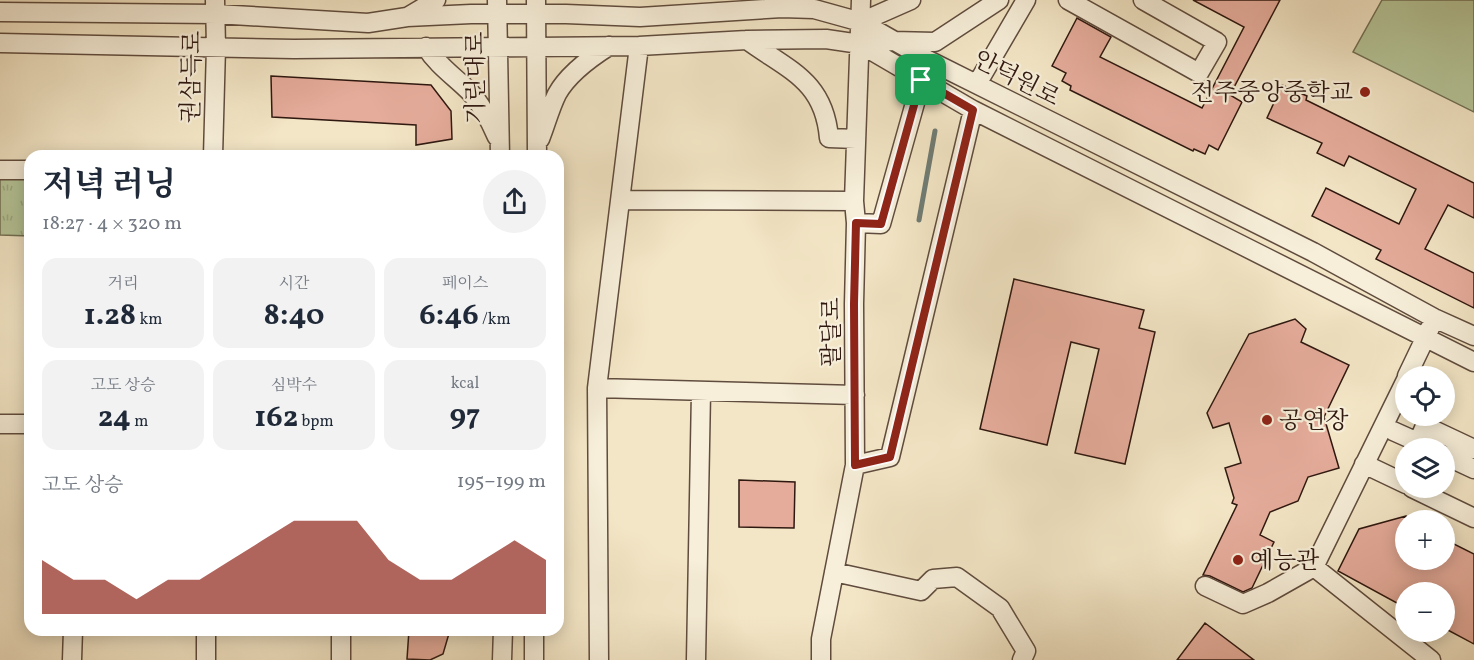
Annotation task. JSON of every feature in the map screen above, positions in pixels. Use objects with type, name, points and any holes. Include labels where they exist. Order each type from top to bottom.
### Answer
[{"type":"street","points":[[407,17],[436,0]]},
{"type":"street","points":[[589,0],[615,15]]},
{"type":"street","name":"팔달로","points":[[821,660],[821,639],[855,465],[855,201],[861,0]]},
{"type":"street","points":[[861,22],[911,0]]},
{"type":"street","points":[[977,84],[1026,0]]},
{"type":"street","points":[[1081,2],[1104,21],[1199,73],[1217,42],[1143,0]]},
{"type":"street","points":[[0,43],[294,49],[639,46],[747,40],[826,39],[860,44],[893,41],[935,42],[997,1]]},
{"type":"street","name":"안덕원로","points":[[0,12],[216,7],[368,23],[498,7],[537,7],[615,15],[639,9],[782,4],[814,9],[861,22],[928,60],[1313,252],[1434,318],[1474,336]]},
{"type":"street","name":"권삼득로","points":[[213,150],[216,7]]},
{"type":"street","name":"기린대로","points":[[498,7],[500,150]]},
{"type":"street","points":[[537,7],[537,150]]},
{"type":"street","points":[[747,40],[775,61],[801,76],[819,99],[829,138],[856,139]]},
{"type":"street","points":[[856,223],[881,224],[921,80],[935,42]]},
{"type":"street","name":"안덕원로","points":[[860,44],[973,110],[1474,362]]},
{"type":"street","points":[[538,150],[557,94],[591,57],[609,46]]},
{"type":"street","points":[[598,660],[597,388],[639,46]]},
{"type":"street","points":[[426,47],[433,58],[475,99],[491,124],[500,150]]},
{"type":"street","points":[[855,465],[890,457],[973,110]]},
{"type":"street","points":[[0,170],[24,170]]},
{"type":"street","points":[[620,200],[855,201]]},
{"type":"street","points":[[1412,366],[1434,318]]},
{"type":"street","points":[[597,388],[855,395]]},
{"type":"street","points":[[696,660],[701,392]]},
{"type":"street","points":[[1205,586],[1243,604],[1314,567],[1395,401]]},
{"type":"street","points":[[0,424],[24,424]]},
{"type":"street","points":[[1424,438],[1425,426],[1451,438]]},
{"type":"street","points":[[1393,431],[1408,438]]},
{"type":"street","points":[[1455,440],[1474,449]]},
{"type":"street","points":[[1455,460],[1474,469]]},
{"type":"street","points":[[1364,464],[1395,479]]},
{"type":"street","points":[[1433,498],[1474,518]]},
{"type":"street","points":[[1314,567],[1431,660]]},
{"type":"street","points":[[834,572],[921,591],[933,579],[957,577],[1000,608],[1026,651],[1022,660]]},
{"type":"street","points":[[72,660],[73,636]]},
{"type":"street","points":[[206,636],[206,660]]},
{"type":"street","points":[[341,636],[341,660]]},
{"type":"street","points":[[502,660],[503,636]]},
{"type":"street","points":[[534,636],[534,660]]},
{"type":"green space","points":[[1382,0],[1474,0],[1474,112],[1353,52]]},
{"type":"green space","points":[[0,173],[24,174],[24,236],[0,235]]},
{"type":"building","points":[[1193,0],[1280,0],[1230,95],[1242,102],[1218,150],[1209,145],[1205,154],[1194,149],[1193,151],[1070,90],[1071,86],[1062,81],[1066,73],[1052,66],[1077,18],[1111,37],[1100,57],[1202,108],[1244,27]]},
{"type":"building","points":[[271,76],[431,85],[451,111],[452,139],[416,145],[416,125],[272,117]]},
{"type":"building","points":[[1282,85],[1307,96],[1306,100],[1474,183],[1474,218],[1448,205],[1425,249],[1474,273],[1474,308],[1376,259],[1381,250],[1312,216],[1326,188],[1399,224],[1416,189],[1349,156],[1344,166],[1317,153],[1322,143],[1267,118]]},
{"type":"building","points":[[1014,279],[1144,310],[1139,328],[1155,332],[1125,464],[1075,453],[1099,349],[1071,342],[1047,445],[980,429]]},
{"type":"building","name":"공연장","points":[[1295,319],[1306,329],[1301,342],[1349,365],[1324,417],[1339,468],[1308,477],[1298,501],[1270,512],[1260,535],[1274,542],[1252,588],[1243,592],[1210,576],[1203,575],[1237,505],[1232,503],[1234,498],[1225,468],[1241,463],[1229,423],[1213,428],[1207,413],[1249,334]]},
{"type":"building","points":[[739,480],[795,482],[794,528],[739,527]]},
{"type":"building","points":[[1395,519],[1395,570],[1455,570],[1455,544],[1474,554],[1474,644],[1455,634],[1455,582],[1395,582],[1395,602],[1338,571],[1359,529]]},
{"type":"building","points":[[1205,623],[1254,660],[1177,660]]},
{"type":"building","points":[[409,636],[448,636],[443,654],[430,660],[407,659]]},
{"type":"waterway","points":[[919,220],[935,131]]},
{"type":"place","name":"전주중앙중학교","points":[[1365,92]]},
{"type":"place","name":"공연장","points":[[1267,420]]},
{"type":"place","name":"예능관","points":[[1238,560]]},
{"type":"route","points":[[921,80],[973,110],[890,457],[855,465],[856,223],[881,224],[921,80]]}]
